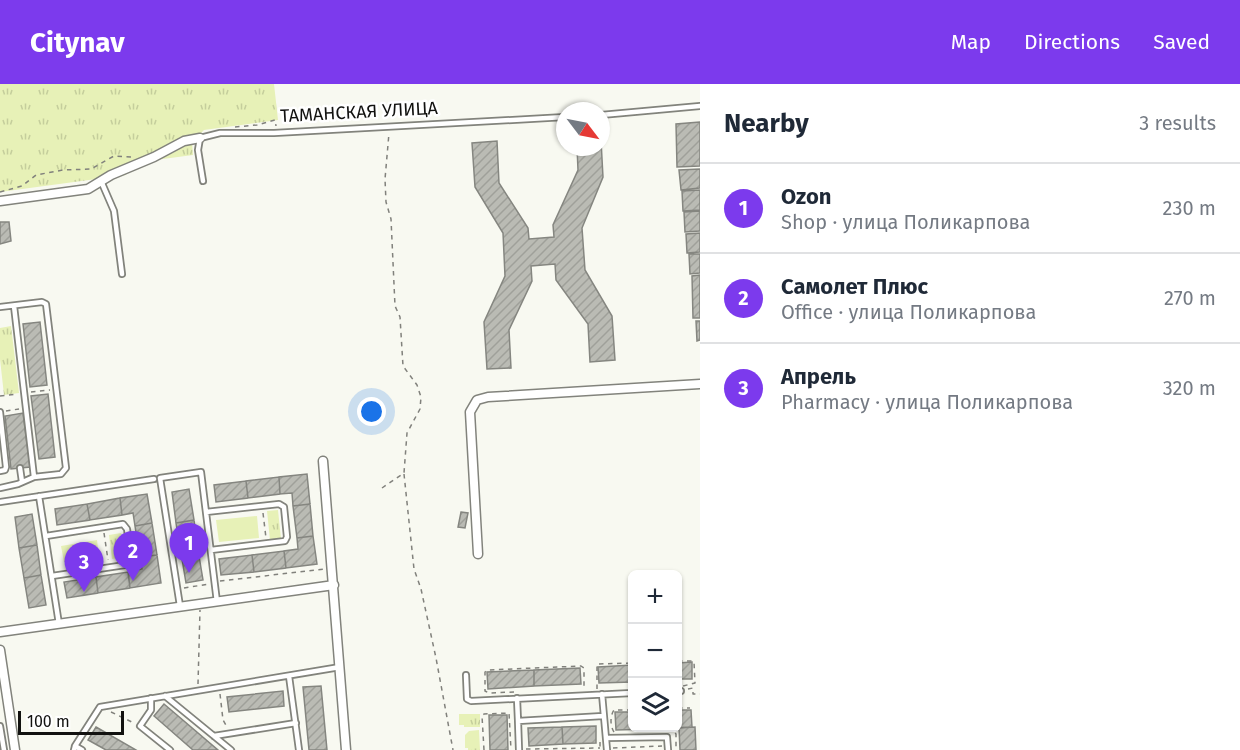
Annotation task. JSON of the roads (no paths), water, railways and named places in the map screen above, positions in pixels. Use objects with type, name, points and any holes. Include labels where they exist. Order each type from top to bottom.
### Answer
[{"type":"street","points":[[0,201],[88,189],[184,141],[200,138]]},
{"type":"street","points":[[478,554],[470,412],[477,400],[488,397],[700,384]]},
{"type":"street","points":[[323,461],[346,750]]},
{"type":"street","points":[[0,632],[333,585]]},
{"type":"street","points":[[0,650],[15,750]]},
{"type":"lane","points":[[610,115],[700,106]]},
{"type":"lane","name":"ТАМАНСКАЯ УЛИЦА","points":[[200,138],[220,133],[277,133],[556,117]]},
{"type":"lane","points":[[200,138],[198,150],[203,181]]},
{"type":"lane","points":[[101,181],[114,211],[122,274]]},
{"type":"lane","points":[[0,307],[42,302],[46,304],[66,471],[61,474],[34,477],[0,488]]},
{"type":"lane","points":[[14,306],[34,477]]},
{"type":"lane","points":[[0,412],[6,467],[4,471],[0,471]]},
{"type":"lane","points":[[20,468],[22,482]]},
{"type":"lane","points":[[180,607],[160,478],[201,472],[217,602]]},
{"type":"lane","points":[[0,502],[154,479]]},
{"type":"lane","points":[[39,496],[59,624]]},
{"type":"lane","points":[[206,512],[281,504],[284,507],[287,539],[283,542],[211,550]]},
{"type":"lane","points":[[46,536],[120,524],[125,526],[131,557],[128,564],[52,576]]},
{"type":"lane","points":[[82,750],[74,748],[100,707],[340,667]]},
{"type":"lane","points":[[289,675],[299,750]]},
{"type":"lane","points":[[466,675],[467,699],[471,701],[628,693]]},
{"type":"lane","points":[[602,694],[606,749]]},
{"type":"lane","points":[[165,696],[231,750]]},
{"type":"lane","points":[[151,698],[151,710],[140,726],[170,750]]},
{"type":"lane","points":[[517,698],[521,749]]},
{"type":"lane","points":[[518,721],[603,716]]},
{"type":"lane","points":[[214,736],[296,723]]},
{"type":"lane","points":[[0,726],[4,750]]},
{"type":"lane","points":[[606,738],[667,737],[668,748]]},
{"type":"place","name":"Ozon","points":[[189,573]]},
{"type":"place","name":"Самолет Плюс","points":[[133,581]]},
{"type":"place","name":"Апрель","points":[[84,592]]}]
